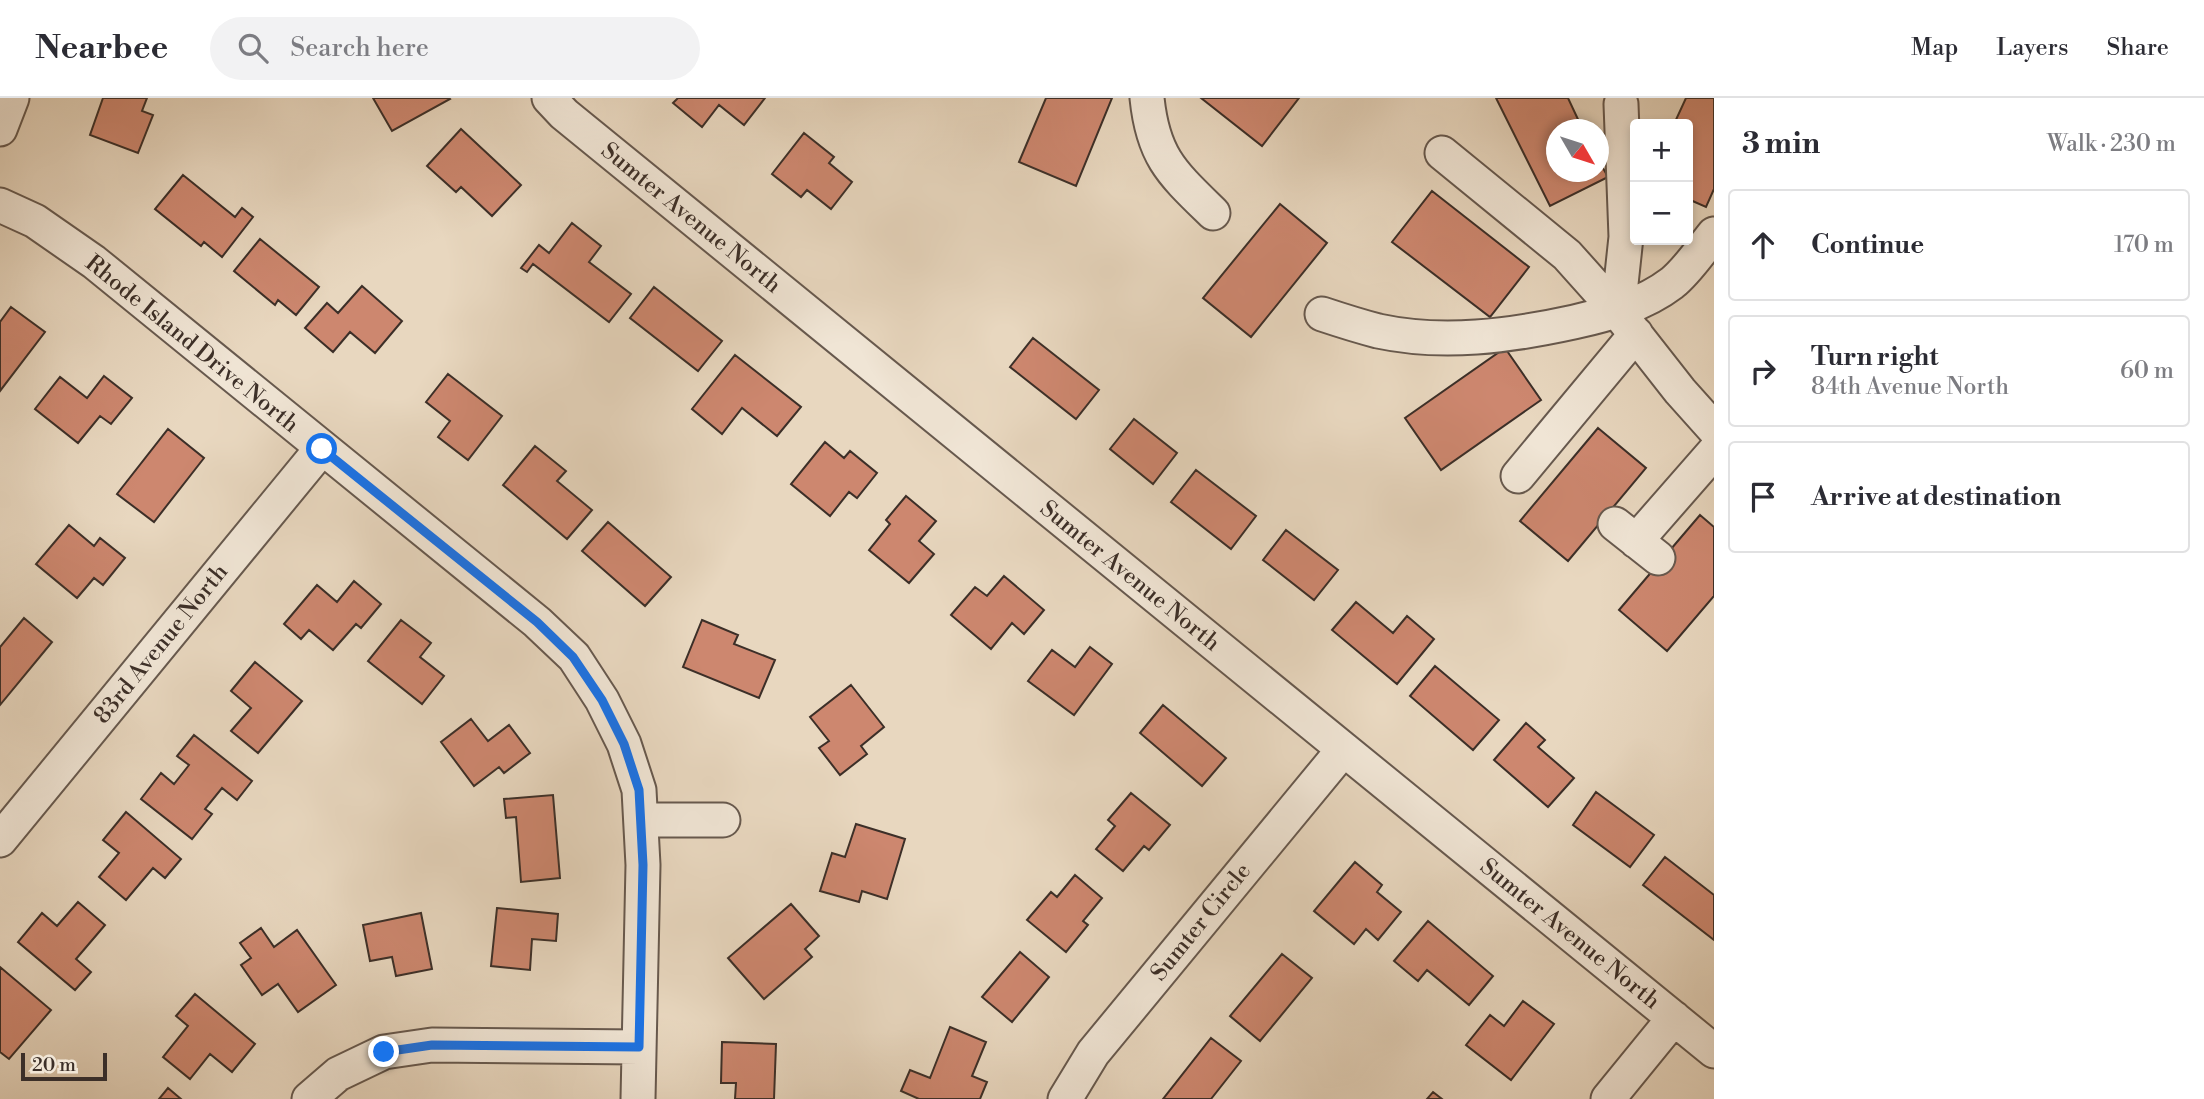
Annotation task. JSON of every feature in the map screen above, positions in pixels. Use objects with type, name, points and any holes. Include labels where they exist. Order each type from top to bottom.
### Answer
[{"type":"street","points":[[0,129],[12,98]]},
{"type":"street","name":"Sumter Avenue North","points":[[549,98],[564,114],[1714,1051]]},
{"type":"street","points":[[1147,98],[1150,126],[1160,153],[1174,174],[1213,213]]},
{"type":"street","points":[[1621,104],[1627,323]]},
{"type":"street","points":[[1442,153],[1567,255],[1627,323],[1679,391],[1714,429]]},
{"type":"street","name":"Rhode Island Drive North","points":[[0,205],[35,221],[94,262],[537,622],[573,657],[602,700],[624,744],[639,790],[642,820],[638,1099]]},
{"type":"street","points":[[1518,476],[1627,323],[1654,295],[1674,281],[1714,234]]},
{"type":"street","points":[[1322,314],[1379,331],[1476,339],[1563,324],[1627,323]]},
{"type":"street","name":"83rd Avenue North","points":[[0,840],[322,449]]},
{"type":"street","points":[[1636,541],[1714,452]]},
{"type":"street","name":"Sumter Circle","points":[[1065,1099],[1093,1053],[1343,750]]},
{"type":"street","points":[[642,820],[723,820]]},
{"type":"street","points":[[1608,1099],[1674,1018]]},
{"type":"street","points":[[309,1099],[338,1074],[384,1052],[432,1045],[639,1047]]},
{"type":"building","points":[[103,98],[147,98],[142,111],[153,115],[138,153],[90,135]]},
{"type":"building","points":[[373,98],[449,98],[450,99],[392,131]]},
{"type":"building","points":[[678,98],[765,98],[744,125],[719,105],[702,127],[673,103]]},
{"type":"building","points":[[1046,98],[1112,98],[1076,186],[1019,162]]},
{"type":"building","points":[[1201,98],[1299,98],[1262,146]]},
{"type":"building","points":[[1496,98],[1568,98],[1578,119],[1546,119],[1546,182],[1598,182],[1550,206]]},
{"type":"building","points":[[1686,98],[1714,98],[1714,189],[1706,207],[1693,201],[1693,119],[1676,119]]},
{"type":"building","points":[[461,129],[521,185],[492,216],[461,187],[456,192],[427,166]]},
{"type":"building","points":[[804,133],[834,157],[829,163],[852,182],[831,209],[807,190],[801,197],[772,174]]},
{"type":"building","points":[[183,175],[235,217],[242,208],[253,217],[222,257],[204,242],[201,246],[155,209]]},
{"type":"building","points":[[1432,191],[1529,267],[1490,317],[1392,242]]},
{"type":"building","points":[[1280,204],[1327,243],[1251,337],[1203,298]]},
{"type":"building","points":[[572,223],[601,246],[589,262],[631,294],[609,322],[533,264],[527,272],[521,268],[539,245],[549,253]]},
{"type":"building","points":[[260,239],[319,287],[296,315],[278,300],[275,305],[234,271]]},
{"type":"building","points":[[362,286],[402,321],[375,353],[350,332],[333,352],[305,328],[327,303],[338,313]]},
{"type":"building","points":[[654,287],[722,341],[698,371],[630,318]]},
{"type":"building","points":[[11,307],[45,332],[0,391],[0,322]]},
{"type":"building","points":[[1033,338],[1099,390],[1076,419],[1010,367]]},
{"type":"building","points":[[1505,348],[1541,400],[1441,470],[1405,418]]},
{"type":"building","points":[[735,355],[801,407],[777,436],[742,408],[722,434],[692,409]]},
{"type":"building","points":[[448,374],[502,416],[468,460],[438,437],[450,421],[426,402]]},
{"type":"building","points":[[104,376],[132,398],[111,424],[100,416],[78,443],[35,409],[60,377],[87,398]]},
{"type":"building","points":[[1134,419],[1177,453],[1153,484],[1110,449]]},
{"type":"building","points":[[1598,428],[1646,468],[1568,561],[1520,521]]},
{"type":"building","points":[[168,429],[204,458],[154,522],[117,494]]},
{"type":"building","points":[[825,442],[844,458],[850,451],[877,473],[857,498],[849,492],[830,516],[791,484]]},
{"type":"building","points":[[535,446],[566,471],[557,481],[592,510],[567,539],[503,485]]},
{"type":"building","points":[[1196,470],[1256,516],[1231,549],[1171,502]]},
{"type":"building","points":[[906,496],[936,521],[919,541],[934,554],[909,583],[869,550],[890,524],[886,520]]},
{"type":"building","points":[[1700,515],[1714,527],[1714,596],[1667,651],[1619,610]]},
{"type":"building","points":[[608,522],[671,577],[645,606],[582,551]]},
{"type":"building","points":[[69,525],[94,546],[100,538],[125,558],[103,585],[94,578],[77,598],[36,564]]},
{"type":"building","points":[[1286,530],[1338,570],[1314,600],[1263,560]]},
{"type":"building","points":[[1004,576],[1044,610],[1024,634],[1012,623],[991,649],[951,615],[975,587],[987,596]]},
{"type":"building","points":[[354,581],[381,604],[361,628],[356,624],[333,650],[309,630],[301,639],[284,624],[317,585],[337,602]]},
{"type":"building","points":[[1356,602],[1393,633],[1407,616],[1434,639],[1397,684],[1332,630]]},
{"type":"building","points":[[24,618],[52,642],[0,705],[0,647]]},
{"type":"building","points":[[401,620],[431,643],[420,657],[444,676],[422,704],[368,661]]},
{"type":"building","points":[[702,620],[738,635],[734,644],[775,660],[759,698],[683,667]]},
{"type":"building","points":[[1090,647],[1112,664],[1074,715],[1028,681],[1052,650],[1075,667]]},
{"type":"building","points":[[255,662],[302,701],[258,753],[231,731],[251,708],[231,691]]},
{"type":"building","points":[[1435,666],[1499,720],[1473,750],[1410,696]]},
{"type":"building","points":[[851,685],[884,727],[861,746],[867,754],[840,775],[819,748],[829,741],[810,717]]},
{"type":"building","points":[[1163,705],[1226,758],[1202,786],[1140,733]]},
{"type":"building","points":[[471,719],[488,741],[509,725],[530,753],[504,773],[499,767],[474,786],[441,742]]},
{"type":"building","points":[[1526,723],[1545,740],[1538,747],[1574,778],[1548,807],[1494,760]]},
{"type":"building","points":[[194,735],[252,781],[237,800],[222,788],[205,809],[212,814],[192,839],[141,799],[161,773],[174,784],[189,765],[177,756]]},
{"type":"building","points":[[1596,792],[1654,835],[1630,867],[1573,825]]},
{"type":"building","points":[[1131,793],[1170,825],[1149,850],[1144,846],[1123,871],[1096,849],[1115,826],[1108,820]]},
{"type":"building","points":[[553,795],[560,878],[521,882],[516,817],[506,818],[504,799]]},
{"type":"building","points":[[126,812],[181,859],[165,878],[153,868],[126,900],[99,877],[119,853],[103,840]]},
{"type":"building","points":[[856,824],[905,839],[887,899],[862,891],[859,902],[820,891],[832,853],[845,857]]},
{"type":"building","points":[[1665,857],[1714,895],[1714,940],[1643,885]]},
{"type":"building","points":[[1355,862],[1382,885],[1377,892],[1401,912],[1378,940],[1366,929],[1354,944],[1314,911]]},
{"type":"building","points":[[1075,875],[1102,898],[1083,921],[1088,925],[1066,952],[1027,920],[1051,892],[1057,897]]},
{"type":"building","points":[[78,902],[105,925],[76,959],[91,972],[75,990],[18,942],[42,913],[57,926]]},
{"type":"building","points":[[791,904],[819,936],[805,949],[812,957],[764,999],[728,958]]},
{"type":"building","points":[[497,908],[558,914],[556,941],[532,939],[530,970],[491,966]]},
{"type":"building","points":[[421,913],[432,969],[396,976],[392,957],[370,961],[363,925]]},
{"type":"building","points":[[1428,921],[1493,976],[1469,1005],[1427,970],[1418,981],[1394,961]]},
{"type":"building","points":[[261,928],[274,947],[297,930],[336,985],[298,1012],[278,984],[262,995],[241,965],[251,958],[240,943]]},
{"type":"building","points":[[1020,952],[1049,977],[1012,1022],[982,997]]},
{"type":"building","points":[[1282,954],[1312,978],[1260,1041],[1230,1016]]},
{"type":"building","points":[[0,967],[51,1010],[9,1059],[0,1052]]},
{"type":"building","points":[[195,994],[255,1044],[232,1072],[210,1054],[190,1079],[163,1057],[188,1026],[176,1016]]},
{"type":"building","points":[[1523,1001],[1554,1024],[1511,1080],[1466,1045],[1490,1015],[1504,1026]]},
{"type":"building","points":[[950,1027],[986,1042],[972,1076],[987,1082],[980,1099],[919,1099],[901,1091],[910,1070],[930,1078]]},
{"type":"building","points":[[1211,1038],[1241,1061],[1211,1099],[1163,1099]]},
{"type":"building","points":[[722,1042],[776,1044],[774,1099],[735,1099],[736,1083],[721,1083]]},
{"type":"building","points":[[168,1088],[181,1099],[159,1099]]},
{"type":"building","points":[[1433,1092],[1442,1099],[1427,1099]]},
{"type":"route","points":[[322,449],[537,622],[573,657],[602,700],[624,744],[639,790],[643,865],[639,1047],[432,1045],[384,1052]]}]
